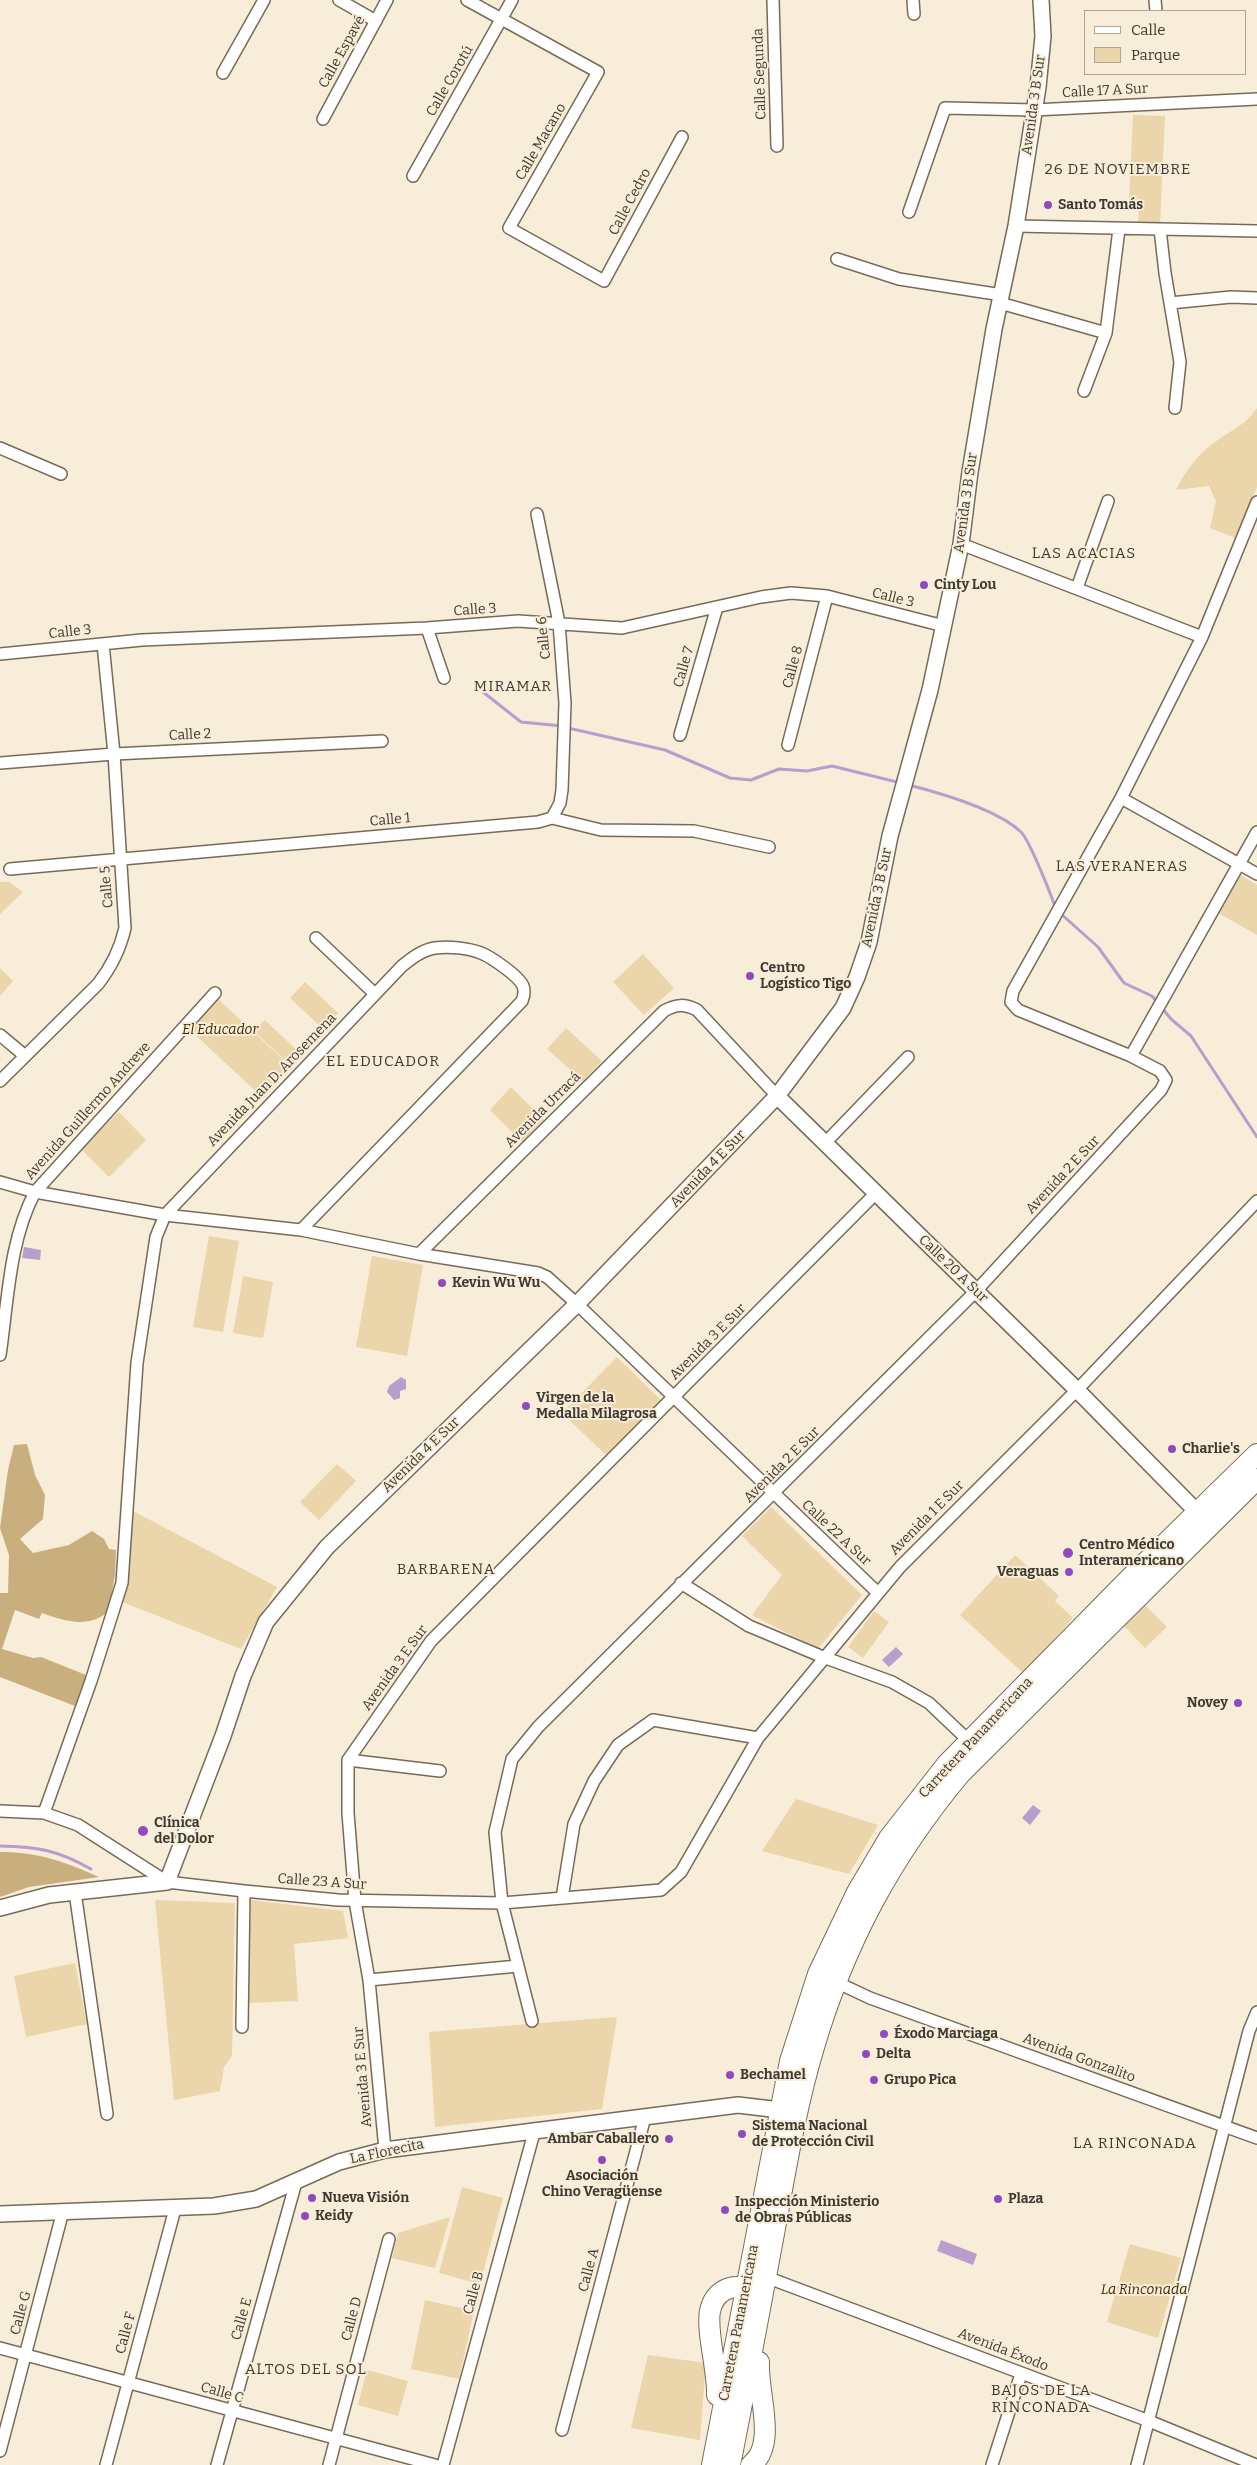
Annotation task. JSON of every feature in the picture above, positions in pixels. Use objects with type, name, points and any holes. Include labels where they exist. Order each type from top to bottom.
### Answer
[{"type":"highway","name":"Carretera Panamericana","points":[[730,2465],[813,2049],[836,1982],[867,1913],[898,1856],[925,1815],[960,1774],[1204,1518],[1257,1454]]},
{"type":"highway","name":"Carretera Panamericana","points":[[712,2465],[790,2061],[818,1974],[857,1892],[908,1813],[969,1741],[1204,1518],[1257,1479]]},
{"type":"highway","points":[[790,2061],[824,1990],[836,1982],[832,1971],[833,1961],[857,1892]]},
{"type":"highway","points":[[716,2442],[718,2379],[710,2311],[716,2297],[723,2290],[731,2286],[746,2288],[752,2298],[742,2403]]},
{"type":"highway","points":[[751,2465],[760,2456],[765,2443],[758,2380],[762,2300]]},
{"type":"highway","points":[[726,2465],[723,2460],[732,2358]]},
{"type":"street","points":[[223,73],[264,0]]},
{"type":"street","points":[[339,0],[376,21]]},
{"type":"street","name":"Calle Espavé","points":[[323,119],[387,0]]},
{"type":"street","points":[[467,0],[502,20]]},
{"type":"street","name":"Calle Corotú","points":[[413,176],[512,0]]},
{"type":"street","name":"Calle Segunda","points":[[773,0],[777,146]]},
{"type":"street","points":[[913,0],[914,14]]},
{"type":"street","name":"Avenida 3 B Sur","points":[[777,1096],[843,1008],[857,977],[869,942],[890,836],[944,626],[961,544],[972,462],[994,329],[1016,226],[1034,110],[1043,36],[1041,0]]},
{"type":"street","name":"Calle Macano","points":[[502,20],[598,72],[509,228],[604,282]]},
{"type":"street","name":"Calle 17 A Sur","points":[[909,212],[945,108],[1034,110],[1257,99]]},
{"type":"street","name":"Calle Cedro","points":[[604,282],[682,137]]},
{"type":"street","points":[[1016,226],[1257,231]]},
{"type":"street","points":[[1084,391],[1106,333],[1119,229]]},
{"type":"street","points":[[1160,229],[1180,362],[1175,408]]},
{"type":"street","points":[[837,260],[899,279],[1001,299],[1106,333]]},
{"type":"street","points":[[1170,303],[1231,297],[1257,298]]},
{"type":"street","points":[[0,448],[61,474]]},
{"type":"street","points":[[1077,588],[1108,501]]},
{"type":"street","points":[[1257,502],[1202,637],[1122,798],[1013,991],[1011,1002],[1018,1010],[1131,1056],[1257,832]]},
{"type":"street","name":"Calle 6","points":[[537,514],[559,623],[565,718],[562,790],[560,803],[552,818]]},
{"type":"street","points":[[961,544],[1202,637]]},
{"type":"street","name":"Calle 3","points":[[0,654],[142,640],[427,628],[518,621],[559,623],[599,628],[622,628],[761,597],[790,593],[827,596],[944,626]]},
{"type":"street","name":"Calle 8","points":[[788,745],[827,596]]},
{"type":"street","name":"Calle 7","points":[[680,735],[718,607]]},
{"type":"street","points":[[427,628],[444,678]]},
{"type":"street","name":"Calle 5","points":[[0,1081],[24,1055],[98,984],[111,966],[121,946],[125,928],[119,860],[114,754],[103,644]]},
{"type":"street","name":"Calle 2","points":[[0,763],[114,754],[382,740]]},
{"type":"street","points":[[1122,798],[1257,874]]},
{"type":"street","name":"Calle 1","points":[[10,870],[538,822],[552,818],[601,830],[694,831],[769,847]]},
{"type":"street","points":[[316,938],[375,994]]},
{"type":"street","name":"Avenida Juan D. Arosemena","points":[[165,1215],[402,966],[418,954],[435,948],[452,948],[480,952],[492,958],[521,982],[524,991],[519,1004],[301,1230]]},
{"type":"street","name":"Avenida Guillermo Andreve","points":[[0,1354],[6,1275],[24,1212],[35,1192],[216,993]]},
{"type":"street","name":"Avenida Urracá","points":[[419,1254],[664,1011],[681,1005],[697,1010]]},
{"type":"street","name":"Calle 20 A Sur","points":[[697,1010],[777,1096],[1077,1390],[1204,1518]]},
{"type":"street","points":[[0,1035],[24,1055]]},
{"type":"street","name":"Avenida 2 E Sur","points":[[532,2021],[502,1903],[495,1832],[512,1758],[538,1727],[681,1583],[774,1495],[976,1291],[1161,1090],[1166,1080],[1160,1071],[1131,1056]]},
{"type":"street","points":[[826,1142],[908,1057]]},
{"type":"street","name":"Avenida 4 E Sur","points":[[167,1882],[223,1736],[243,1676],[266,1622],[327,1548],[577,1304],[777,1096]]},
{"type":"street","name":"Calle 22 A Sur","points":[[0,1182],[35,1192],[165,1215],[301,1230],[419,1254],[538,1273],[547,1277],[878,1593]]},
{"type":"street","name":"Avenida 3 E Sur","points":[[385,2150],[369,1980],[355,1901],[348,1813],[348,1760],[431,1641],[876,1193]]},
{"type":"street","name":"Avenida 1 E Sur","points":[[661,1890],[681,1872],[758,1738],[822,1657],[900,1567],[1077,1390],[1257,1201]]},
{"type":"street","points":[[44,1813],[91,1681],[122,1582],[138,1363],[156,1237],[165,1215]]},
{"type":"street","points":[[681,1583],[748,1626],[822,1657],[892,1682],[929,1703],[969,1741]]},
{"type":"street","points":[[562,1898],[574,1824],[594,1781],[618,1745],[653,1720],[758,1738]]},
{"type":"street","points":[[348,1760],[440,1771]]},
{"type":"street","name":"Calle 23 A Sur","points":[[0,1811],[44,1813],[78,1825],[167,1882],[355,1901],[502,1903],[661,1890]]},
{"type":"street","points":[[0,1908],[49,1895],[167,1882]]},
{"type":"street","points":[[242,2027],[244,1891]]},
{"type":"street","points":[[75,1892],[107,2114]]},
{"type":"street","points":[[369,1980],[518,1966]]},
{"type":"street","name":"Avenida Gonzalito","points":[[836,1982],[880,2002],[1257,2138]]},
{"type":"street","points":[[1137,2465],[1226,2128],[1249,2031],[1257,2012]]},
{"type":"street","name":"La Florecita","points":[[0,2214],[175,2209],[214,2206],[256,2199],[339,2162],[385,2150],[738,2104],[780,2110]]},
{"type":"street","name":"Calle A","points":[[562,2430],[645,2117]]},
{"type":"street","name":"Calle B","points":[[442,2465],[535,2129]]},
{"type":"street","name":"Calle E","points":[[217,2465],[296,2182]]},
{"type":"street","name":"Calle F","points":[[106,2465],[175,2209]]},
{"type":"street","name":"Calle G","points":[[0,2451],[63,2211]]},
{"type":"street","name":"Calle D","points":[[329,2465],[389,2239]]},
{"type":"street","name":"Avenida Éxodo","points":[[766,2277],[1149,2421],[1256,2465]]},
{"type":"street","name":"Calle C","points":[[0,2348],[435,2465]]},
{"type":"street","points":[[992,2465],[1021,2374]]},
{"type":"green space","points":[[1133,115],[1165,116],[1160,224],[1138,223],[1139,200],[1129,200]]},
{"type":"green space","points":[[1257,408],[1257,487],[1235,538],[1210,528],[1216,501],[1209,486],[1176,490],[1198,457],[1215,442],[1243,423]]},
{"type":"green space","points":[[1237,873],[1257,885],[1257,935],[1215,911]]},
{"type":"green space","points":[[0,882],[9,882],[23,892],[0,914]]},
{"type":"green space","points":[[643,954],[674,988],[644,1015],[613,982]]},
{"type":"green space","points":[[0,968],[13,981],[0,996]]},
{"type":"green space","points":[[305,982],[338,1013],[323,1029],[290,998]]},
{"type":"green space","name":"El Educador","points":[[217,998],[291,1067],[263,1098],[190,1030]]},
{"type":"green space","points":[[265,1020],[303,1056],[292,1067],[254,1031]]},
{"type":"green space","points":[[566,1028],[602,1061],[583,1081],[547,1049]]},
{"type":"green space","points":[[511,1087],[544,1120],[522,1142],[490,1110]]},
{"type":"green space","points":[[119,1112],[146,1140],[109,1177],[80,1148]]},
{"type":"green space","points":[[209,1236],[239,1241],[223,1332],[193,1327]]},
{"type":"green space","points":[[372,1256],[423,1265],[407,1356],[356,1347]]},
{"type":"green space","points":[[243,1276],[273,1282],[263,1338],[233,1333]]},
{"type":"green space","points":[[617,1357],[661,1400],[607,1456],[562,1413]]},
{"type":"green space","points":[[337,1464],[356,1481],[319,1520],[300,1502]]},
{"type":"green space","points":[[771,1507],[862,1595],[818,1649],[752,1615],[782,1575],[742,1536]]},
{"type":"green space","points":[[131,1510],[277,1587],[241,1649],[120,1601]]},
{"type":"green space","points":[[1015,1555],[1059,1596],[1055,1601],[1073,1618],[1023,1673],[960,1615]]},
{"type":"green space","points":[[1144,1604],[1167,1627],[1145,1648],[1123,1625]]},
{"type":"green space","points":[[874,1611],[889,1622],[863,1658],[848,1647]]},
{"type":"green space","points":[[796,1799],[878,1825],[849,1874],[762,1851]]},
{"type":"green space","points":[[155,1900],[235,1903],[232,2056],[224,2067],[220,2091],[174,2100]]},
{"type":"green space","points":[[251,1900],[343,1911],[348,1938],[294,1944],[298,2001],[248,2003]]},
{"type":"green space","points":[[75,1963],[87,2024],[26,2037],[14,1976]]},
{"type":"green space","points":[[617,2017],[602,2109],[435,2127],[429,2032]]},
{"type":"green space","points":[[462,2187],[503,2198],[480,2284],[439,2273]]},
{"type":"green space","points":[[450,2217],[435,2268],[392,2258],[398,2233]]},
{"type":"green space","name":"La Rinconada","points":[[1130,2244],[1181,2258],[1158,2338],[1107,2322]]},
{"type":"green space","points":[[425,2300],[474,2311],[459,2379],[411,2369]]},
{"type":"green space","points":[[648,2355],[706,2363],[700,2440],[631,2428]]},
{"type":"green space","points":[[367,2370],[408,2381],[398,2416],[358,2405]]},
{"type":"shaded area","points":[[24,1247],[41,1250],[40,1260],[22,1258]]},
{"type":"shaded area","points":[[401,1377],[406,1380],[406,1389],[400,1391],[400,1398],[394,1400],[387,1392],[389,1386]]},
{"type":"shaded area","points":[[27,1444],[35,1475],[45,1495],[43,1519],[20,1539],[33,1553],[69,1545],[92,1531],[104,1539],[109,1549],[116,1550],[115,1574],[109,1611],[93,1620],[76,1622],[42,1613],[39,1619],[15,1610],[2,1649],[33,1658],[41,1657],[86,1675],[75,1706],[0,1677],[0,1593],[8,1593],[9,1555],[0,1528],[8,1470],[14,1445]]},
{"type":"shaded area","points":[[896,1647],[903,1654],[889,1667],[882,1660]]},
{"type":"shaded area","points":[[1033,1805],[1041,1811],[1030,1825],[1022,1818]]},
{"type":"shaded area","points":[[0,1852],[14,1852],[51,1859],[99,1877],[29,1887],[0,1897]]},
{"type":"shaded area","points":[[941,2240],[977,2254],[973,2265],[937,2251]]},
{"type":"waterway","points":[[483,692],[521,722],[562,726]]},
{"type":"waterway","points":[[568,728],[665,750],[730,778],[751,780],[779,769],[807,771],[832,766],[901,783]]},
{"type":"waterway","points":[[909,785],[984,810],[998,816],[1021,832],[1035,857],[1056,909]]},
{"type":"waterway","points":[[1060,913],[1098,947],[1124,983],[1152,996],[1171,1019],[1191,1036],[1257,1137]]},
{"type":"waterway","points":[[0,1846],[26,1847],[47,1851],[91,1869]]},
{"type":"place","name":"Santo Tomás","points":[[1048,205]]},
{"type":"place","name":"Cinty Lou","points":[[924,585]]},
{"type":"place","name":"Centro Logístico Tigo","points":[[750,976]]},
{"type":"place","name":"Kevin Wu Wu","points":[[442,1283]]},
{"type":"place","name":"Virgen de la Medalla Milagrosa","points":[[526,1406]]},
{"type":"place","name":"Charlie's","points":[[1172,1449]]},
{"type":"place","name":"Centro Médico Interamericano","points":[[1068,1553]]},
{"type":"place","name":"Veraguas","points":[[1069,1572]]},
{"type":"place","name":"Novey","points":[[1238,1703]]},
{"type":"place","name":"Clínica del Dolor","points":[[143,1831]]},
{"type":"place","name":"Éxodo Marciaga","points":[[884,2034]]},
{"type":"place","name":"Delta","points":[[866,2054]]},
{"type":"place","name":"Bechamel","points":[[730,2075]]},
{"type":"place","name":"Grupo Pica","points":[[874,2080]]},
{"type":"place","name":"Sistema Nacional de Protección Civil","points":[[742,2134]]},
{"type":"place","name":"Ambar Caballero","points":[[669,2139]]},
{"type":"place","name":"Asociación Chino Veragüense","points":[[602,2160]]},
{"type":"place","name":"Nueva Visión","points":[[312,2198]]},
{"type":"place","name":"Plaza","points":[[998,2199]]},
{"type":"place","name":"Inspección Ministerio de Obras Públicas","points":[[725,2210]]},
{"type":"place","name":"Keidy","points":[[305,2216]]},
{"type":"district","name":"26 DE NOVIEMBRE","points":[[1118,170]]},
{"type":"district","name":"LAS ACACIAS","points":[[1084,554]]},
{"type":"district","name":"MIRAMAR","points":[[513,687]]},
{"type":"district","name":"LAS VERANERAS","points":[[1122,867]]},
{"type":"district","name":"EL EDUCADOR","points":[[383,1062]]},
{"type":"district","name":"BARBARENA","points":[[446,1570]]},
{"type":"district","name":"LA RINCONADA","points":[[1135,2144]]},
{"type":"district","name":"ALTOS DEL SOL","points":[[306,2370]]},
{"type":"district","name":"BAJOS DE LA RINCONADA","points":[[1041,2400]]}]
